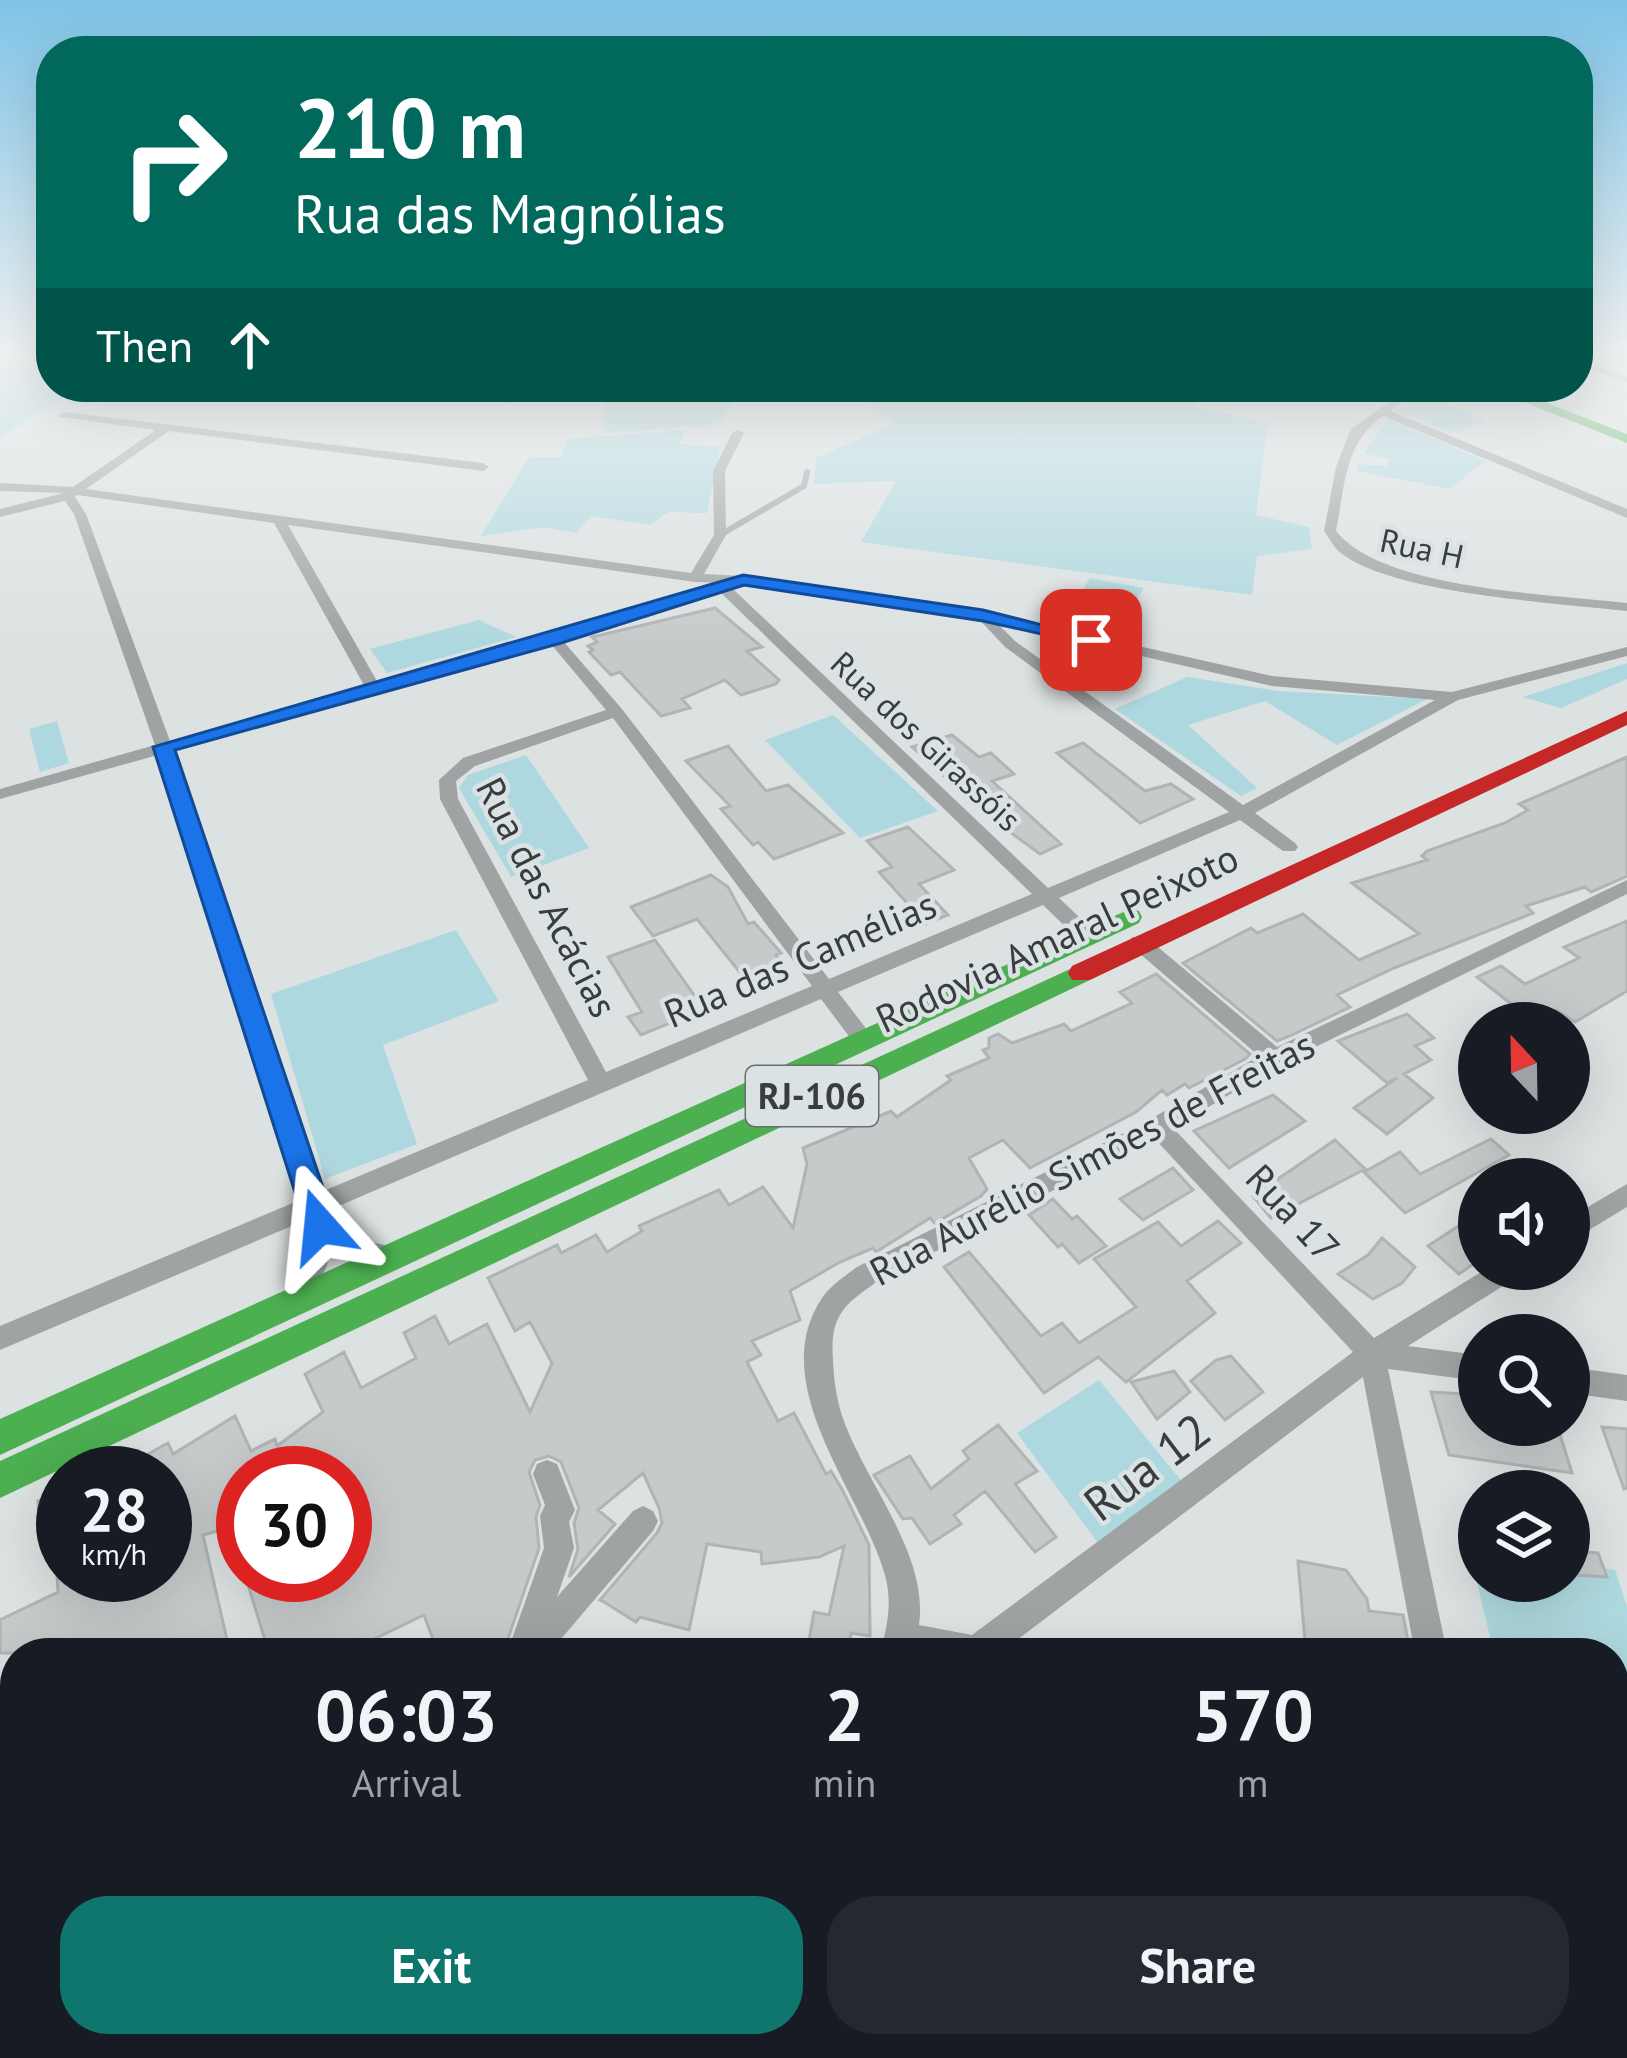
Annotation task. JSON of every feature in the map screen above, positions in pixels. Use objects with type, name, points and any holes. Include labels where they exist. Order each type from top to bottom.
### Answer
[{"type":"main road","name":"Rodovia Amaral Peixoto","points":[[1208,882],[1627,692]]},
{"type":"main road","name":"Rodovia Amaral Peixoto","points":[[0,1480],[1627,717]]},
{"type":"main road","name":"Rodovia Amaral Peixoto","points":[[0,1437],[861,1036],[1148,909]]},
{"type":"street","points":[[0,513],[71,494],[135,450]]},
{"type":"street","points":[[341,450],[483,467]]},
{"type":"street","points":[[695,578],[721,535],[716,502],[719,471],[729,450]]},
{"type":"street","name":"Rua H","points":[[1347,450],[1330,531],[1341,552],[1380,571],[1419,579],[1627,607]]},
{"type":"street","points":[[1474,450],[1627,514]]},
{"type":"street","points":[[0,487],[278,519],[695,578],[743,580],[983,615],[1272,681],[1452,697]]},
{"type":"street","points":[[71,494],[164,747],[317,1216],[315,1266],[296,1298]]},
{"type":"street","points":[[278,519],[374,688]]},
{"type":"street","points":[[0,794],[554,639],[743,580]]},
{"type":"street","name":"Rua dos Girassóis","points":[[724,588],[1088,936]]},
{"type":"street","points":[[983,615],[1010,644],[1288,847]]},
{"type":"street","points":[[554,639],[616,712],[861,1036]]},
{"type":"street","name":"Rua das Camélias","points":[[0,1338],[317,1216],[600,1081],[1244,812],[1452,697],[1627,651]]},
{"type":"street","name":"Rua das Acácias","points":[[600,1081],[449,799],[447,780],[469,761],[616,712]]},
{"type":"street","name":"Rua Aurélio Simões de Freitas","points":[[900,1638],[902,1582],[894,1549],[874,1521],[822,1410],[817,1376],[822,1322],[836,1299],[866,1276],[1157,1126],[1275,1058],[1624,890]]},
{"type":"street","points":[[1139,942],[1275,1058]]},
{"type":"street","name":"Rua 17","points":[[1157,1126],[1372,1354]]},
{"type":"street","points":[[1590,1218],[1627,1194]]},
{"type":"street","points":[[317,1216],[349,1250],[386,1256]]},
{"type":"street","name":"Rua 12","points":[[997,1638],[1372,1354],[1474,1290]]},
{"type":"street","points":[[1428,1638],[1372,1354],[1458,1365]]},
{"type":"street","points":[[1590,1383],[1627,1388]]},
{"type":"street","points":[[0,1417],[31,1422]]},
{"type":"street","points":[[531,1638],[559,1548],[554,1516],[561,1510],[547,1474]]},
{"type":"street","points":[[539,1638],[643,1521]]},
{"type":"lane","points":[[721,535],[804,486],[806,472]]},
{"type":"shaded area","points":[[563,450],[719,450],[707,513],[668,512],[650,525],[591,516],[576,533],[544,527],[481,536],[529,457],[560,457]]},
{"type":"shaded area","points":[[834,450],[1264,450],[1256,515],[1309,527],[1312,549],[1257,556],[1252,595],[861,542],[896,481],[814,484],[816,458]]},
{"type":"shaded area","points":[[1460,450],[1485,461],[1450,489],[1357,471],[1357,464],[1386,466],[1389,459],[1364,453]]},
{"type":"shaded area","points":[[1090,578],[1144,588],[1116,634],[1065,619]]},
{"type":"shaded area","points":[[479,620],[516,637],[387,673],[370,649]]},
{"type":"shaded area","points":[[1627,663],[1627,679],[1561,708],[1523,697]]},
{"type":"shaded area","points":[[1187,677],[1278,691],[1427,699],[1337,745],[1265,701],[1188,725],[1257,788],[1241,796],[1115,709]]},
{"type":"shaded area","points":[[833,715],[938,811],[860,838],[765,740]]},
{"type":"shaded area","points":[[57,721],[69,763],[40,772],[29,729]]},
{"type":"shaded area","points":[[526,755],[589,848],[511,877],[459,788],[468,775]]},
{"type":"shaded area","points":[[456,930],[499,1001],[383,1045],[417,1144],[325,1179],[271,994]]},
{"type":"shaded area","points":[[1099,1380],[1188,1489],[1103,1550],[1017,1433]]},
{"type":"shaded area","points":[[1590,1566],[1615,1570],[1627,1606],[1627,1638],[1490,1638],[1482,1602],[1590,1602]]},
{"type":"building","points":[[715,608],[762,647],[747,651],[779,680],[776,684],[741,695],[725,680],[682,699],[690,708],[661,716],[620,672],[611,675],[589,652],[593,650],[588,646],[597,642],[592,637]]},
{"type":"building","points":[[952,735],[979,757],[991,753],[1014,774],[992,781],[1061,844],[1040,854],[991,818],[912,747]]},
{"type":"building","points":[[1083,743],[1145,791],[1171,784],[1193,799],[1140,823],[1057,753]]},
{"type":"building","points":[[728,746],[766,791],[788,785],[843,833],[774,859],[758,842],[753,845],[721,809],[730,806],[686,761]]},
{"type":"building","points":[[1627,757],[1627,876],[1591,892],[1585,887],[1526,906],[1533,913],[1337,995],[1350,1007],[1292,1035],[1277,1041],[1183,963],[1251,928],[1257,933],[1303,914],[1359,960],[1419,934],[1352,883],[1427,860],[1422,856],[1427,851],[1505,823],[1528,810],[1519,804]]},
{"type":"building","points":[[908,827],[954,870],[919,884],[948,915],[926,924],[879,872],[892,867],[867,841]]},
{"type":"building","points":[[711,875],[728,887],[748,924],[754,922],[781,953],[776,955],[782,966],[772,971],[775,980],[754,990],[697,919],[653,936],[631,907]]},
{"type":"building","points":[[1627,921],[1627,991],[1590,1013],[1590,1002],[1509,1002],[1477,977],[1501,966],[1525,984],[1579,958],[1564,947]]},
{"type":"building","points":[[655,940],[704,1009],[641,1035],[628,1017],[642,1012],[608,957]]},
{"type":"building","points":[[1156,974],[1250,1054],[1189,1088],[1185,1084],[1167,1095],[1162,1090],[1136,1112],[1030,1168],[1003,1140],[969,1158],[987,1189],[981,1196],[935,1223],[930,1218],[876,1252],[873,1248],[840,1262],[790,1291],[800,1320],[752,1341],[761,1355],[747,1362],[778,1421],[794,1413],[826,1474],[831,1471],[843,1491],[869,1545],[870,1636],[851,1633],[850,1638],[810,1638],[814,1612],[829,1615],[844,1546],[819,1557],[762,1564],[761,1552],[707,1544],[689,1630],[640,1617],[636,1622],[600,1600],[662,1523],[643,1473],[598,1510],[615,1524],[569,1577],[578,1549],[574,1523],[579,1508],[561,1462],[549,1456],[535,1460],[529,1472],[540,1505],[536,1517],[539,1548],[508,1638],[432,1638],[424,1615],[376,1638],[264,1638],[253,1602],[372,1602],[372,1446],[277,1446],[323,1412],[305,1374],[344,1352],[361,1388],[416,1358],[404,1333],[435,1316],[449,1344],[487,1324],[530,1412],[552,1363],[530,1322],[515,1331],[488,1278],[557,1245],[561,1253],[596,1235],[607,1252],[642,1231],[639,1226],[719,1190],[729,1205],[763,1187],[793,1228],[807,1164],[803,1148],[891,1111],[897,1117],[951,1080],[947,1076],[989,1058],[983,1050],[989,1048],[989,1038],[998,1034],[1012,1043],[1064,1024],[1071,1031],[1132,1003],[1120,992]]},
{"type":"building","points":[[1407,1014],[1434,1038],[1415,1046],[1431,1060],[1404,1074],[1433,1098],[1387,1134],[1354,1108],[1397,1078],[1387,1083],[1338,1041]]},
{"type":"building","points":[[1273,1095],[1305,1121],[1229,1168],[1194,1131]]},
{"type":"building","points":[[1491,1139],[1509,1155],[1458,1158],[1458,1183],[1405,1213],[1364,1172],[1400,1152],[1420,1174]]},
{"type":"building","points":[[1335,1140],[1365,1169],[1271,1218],[1253,1196]]},
{"type":"building","points":[[1173,1168],[1193,1190],[1143,1220],[1120,1199]]},
{"type":"building","points":[[1053,1199],[1106,1246],[1079,1263],[1062,1244],[1058,1247],[1029,1215]]},
{"type":"building","points":[[1218,1221],[1241,1243],[1187,1281],[1215,1313],[1126,1382],[1098,1357],[1044,1393],[944,1267],[969,1252],[1041,1336],[1062,1323],[1079,1343],[1136,1307],[1094,1259],[1158,1222],[1181,1246]]},
{"type":"building","points":[[1458,1226],[1458,1273],[1428,1246]]},
{"type":"building","points":[[1382,1238],[1415,1267],[1402,1283],[1373,1299],[1338,1274],[1368,1255]]},
{"type":"building","points":[[1231,1356],[1263,1392],[1225,1420],[1191,1381],[1216,1360]]},
{"type":"building","points":[[1174,1371],[1190,1392],[1157,1419],[1131,1382]]},
{"type":"building","points":[[1431,1392],[1458,1394],[1458,1446],[1564,1446],[1571,1470],[1552,1470],[1449,1455]]},
{"type":"building","points":[[235,1416],[249,1446],[216,1446],[216,1531],[203,1535],[227,1638],[0,1638],[0,1620],[37,1602],[192,1602],[192,1446],[186,1446]]},
{"type":"building","points":[[998,1425],[1037,1471],[1015,1484],[1056,1537],[1035,1552],[985,1491],[954,1515],[961,1524],[930,1544],[912,1518],[903,1519],[874,1475],[910,1456],[931,1489],[969,1459],[963,1451]]},
{"type":"building","points":[[1602,1427],[1627,1429],[1627,1488],[1624,1489]]},
{"type":"building","points":[[1590,1552],[1598,1553],[1607,1577],[1590,1576]]},
{"type":"building","points":[[1298,1561],[1346,1570],[1367,1599],[1369,1611],[1403,1615],[1407,1638],[1305,1638]]},
{"type":"traffic: fast","points":[[0,1437],[1130,917]]},
{"type":"traffic: fast","points":[[0,1480],[1081,973]]},
{"type":"traffic: jam","points":[[1081,973],[1627,717]]},
{"type":"route","points":[[320,1226],[164,747],[554,639],[743,580],[983,615],[1091,640]]}]
